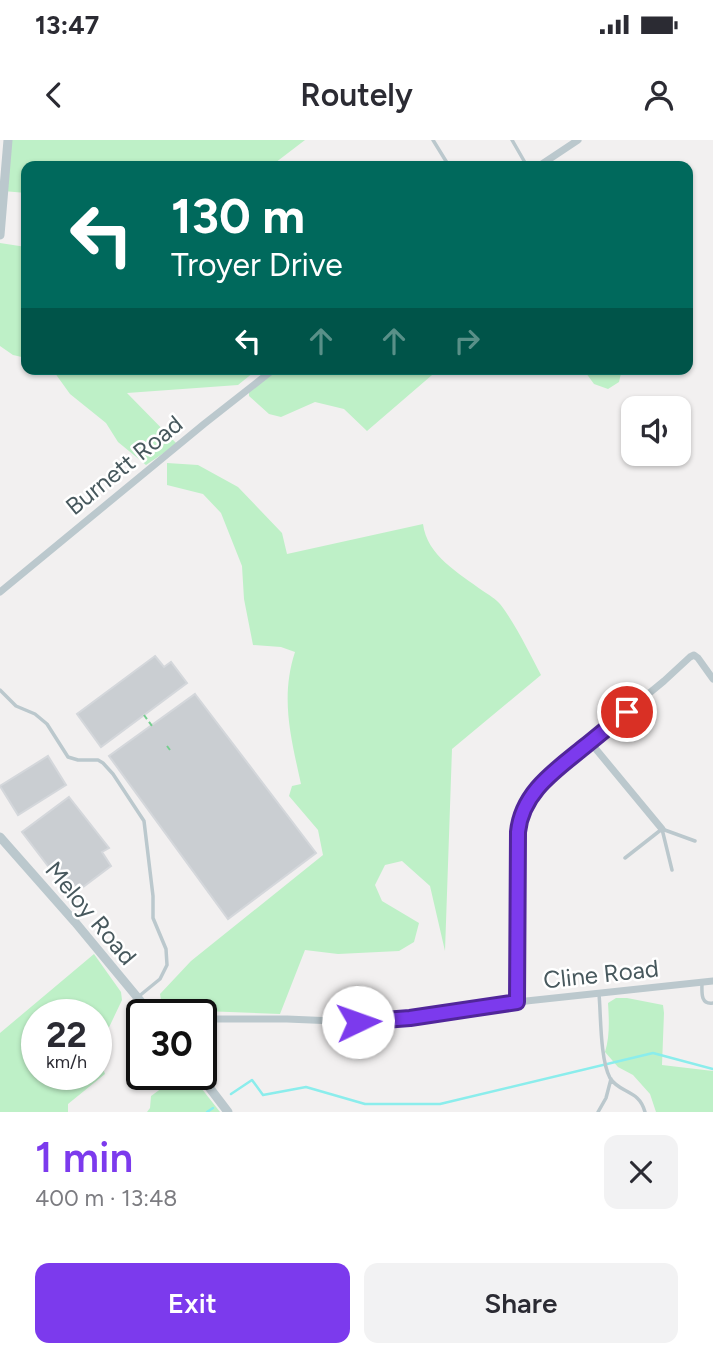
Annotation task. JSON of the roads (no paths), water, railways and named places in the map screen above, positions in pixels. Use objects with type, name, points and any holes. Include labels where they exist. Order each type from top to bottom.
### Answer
[{"type":"street","points":[[0,235],[8,140]]},
{"type":"street","points":[[546,161],[574,141]]},
{"type":"street","name":"Burnett Road","points":[[0,592],[266,375]]},
{"type":"street","points":[[517,1002],[519,822],[526,804],[538,786],[552,773],[694,655],[713,679]]},
{"type":"street","points":[[590,742],[662,829]]},
{"type":"street","name":"Meloy Road","points":[[0,837],[137,998]]},
{"type":"street","name":"Cline Road","points":[[217,1019],[388,1021],[517,1002],[713,981]]},
{"type":"street","points":[[211,1090],[228,1112]]},
{"type":"lane","points":[[433,140],[446,161]]},
{"type":"lane","points":[[512,140],[524,161]]},
{"type":"lane","points":[[0,690],[16,706],[25,708],[47,724],[68,757],[98,760],[103,763],[144,821],[153,918],[166,948],[166,965],[160,979],[137,998]]},
{"type":"lane","points":[[662,829],[695,841]]},
{"type":"lane","points":[[625,858],[662,829]]},
{"type":"lane","points":[[662,829],[672,870]]},
{"type":"lane","points":[[702,982],[702,998],[713,1003]]},
{"type":"lane","points":[[599,994],[606,1068],[615,1084],[638,1097],[645,1112]]},
{"type":"lane","points":[[598,1112],[606,1098],[611,1079]]},
{"type":"waterway","points":[[231,1094],[252,1080],[263,1095],[306,1087],[365,1104],[440,1104],[653,1053],[713,1069]]},
{"type":"waterway","points":[[207,1112],[213,1108]]}]
